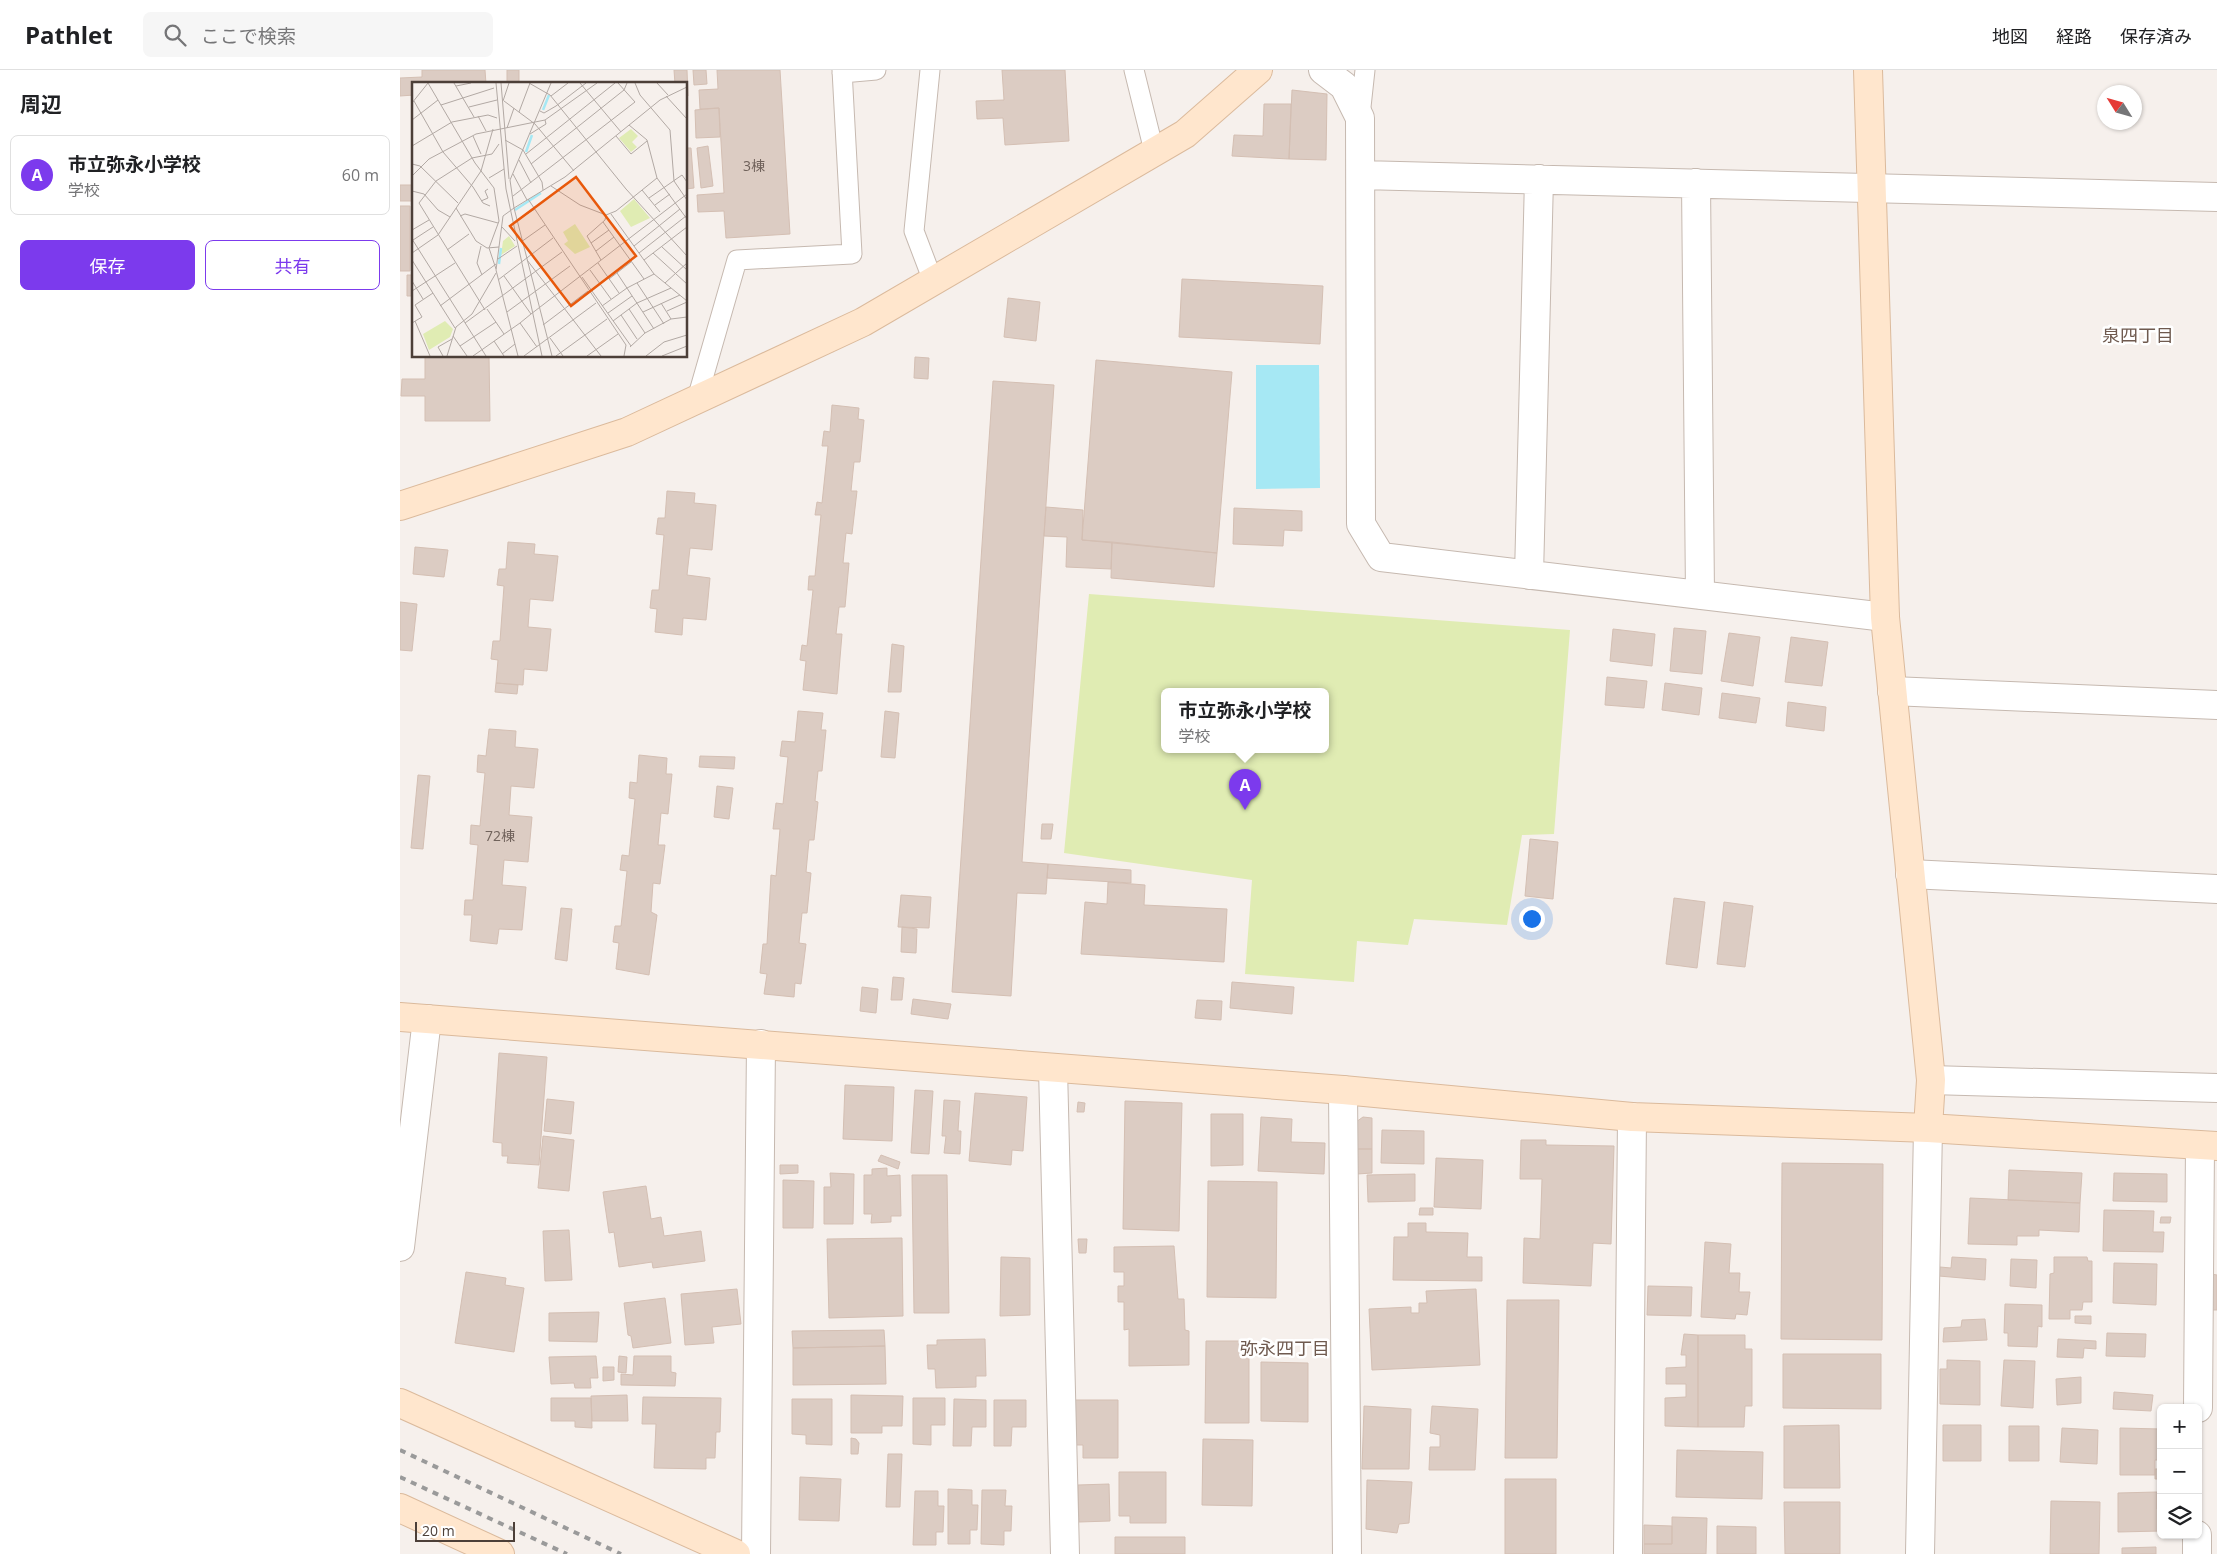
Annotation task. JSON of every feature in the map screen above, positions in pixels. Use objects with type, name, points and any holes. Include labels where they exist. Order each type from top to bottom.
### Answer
[{"type":"street","points":[[400,506],[627,432],[863,322],[1185,134],[1258,70]]},
{"type":"street","points":[[1323,70],[1344,86],[1360,118],[1361,524],[1381,557],[1885,617]]},
{"type":"street","points":[[1868,70],[1870,188],[1885,617],[1931,1080],[1928,1128],[1920,1554]]},
{"type":"street","points":[[1361,175],[2217,197]]},
{"type":"street","points":[[1529,574],[1538,179]]},
{"type":"street","points":[[1696,183],[1700,595]]},
{"type":"street","points":[[1892,691],[2217,705]]},
{"type":"street","points":[[1910,874],[2217,889]]},
{"type":"street","points":[[400,1017],[1343,1090],[1632,1117],[1928,1128],[2208,1146],[2198,1404]]},
{"type":"street","points":[[400,1247],[427,1019]]},
{"type":"street","points":[[756,1554],[761,1044]]},
{"type":"street","points":[[1053,1068],[1065,1554]]},
{"type":"street","points":[[1931,1080],[2217,1088]]},
{"type":"street","points":[[1343,1090],[1347,1554]]},
{"type":"street","points":[[1628,1554],[1632,1117]]},
{"type":"street","points":[[400,1403],[736,1554]]},
{"type":"street","points":[[400,1508],[500,1554]]},
{"type":"street","points":[[2196,1554],[2197,1539]]},
{"type":"lane","points":[[697,400],[738,260],[852,254],[842,71],[876,70]]},
{"type":"lane","points":[[930,70],[914,231],[933,281]]},
{"type":"lane","points":[[1134,70],[1154,151]]},
{"type":"lane","points":[[1360,118],[1365,70]]},
{"type":"green space","points":[[1089,594],[1570,630],[1554,834],[1522,835],[1507,925],[1414,919],[1408,945],[1357,941],[1354,982],[1245,974],[1252,880],[1064,853]]},
{"type":"water","points":[[1256,365],[1319,365],[1320,488],[1256,489]]},
{"type":"building","points":[[422,70],[485,70],[486,82],[412,82],[412,95],[400,96],[400,78],[422,77]]},
{"type":"building","points":[[507,70],[519,70],[519,82],[507,82]]},
{"type":"building","points":[[674,70],[687,70],[687,82],[675,82]]},
{"type":"building","points":[[693,70],[706,70],[707,84],[694,85]]},
{"type":"building","points":[[717,70],[780,70],[790,234],[726,238],[724,211],[698,212],[697,195],[724,193],[719,108],[700,109],[699,90],[718,89]]},
{"type":"building","points":[[1002,70],[1065,70],[1069,141],[1005,145],[1003,118],[977,119],[976,101],[1004,100]]},
{"type":"building","points":[[1292,90],[1327,94],[1326,160],[1289,159]]},
{"type":"building","points":[[1264,104],[1291,104],[1289,159],[1232,156],[1234,135],[1263,136]]},
{"type":"building","points":[[719,108],[720,137],[696,138],[695,110]]},
{"type":"building","points":[[708,146],[713,186],[701,188],[697,148]]},
{"type":"building","points":[[688,148],[691,148],[694,188],[688,189]]},
{"type":"building","points":[[400,185],[412,185],[412,201],[400,201]]},
{"type":"building","points":[[400,206],[410,206],[410,271],[400,271]]},
{"type":"building","points":[[407,275],[412,275],[412,296],[407,296]]},
{"type":"building","points":[[1182,279],[1323,286],[1320,344],[1179,337]]},
{"type":"building","points":[[1008,298],[1040,302],[1036,341],[1004,337]]},
{"type":"building","points":[[915,357],[929,358],[928,379],[914,378]]},
{"type":"building","points":[[425,358],[489,358],[490,421],[425,421],[425,396],[401,396],[402,379],[425,379]]},
{"type":"building","points":[[1096,360],[1232,372],[1217,553],[1082,540]]},
{"type":"building","points":[[993,381],[1054,385],[1022,862],[1048,864],[1046,894],[1017,893],[1011,996],[952,992]]},
{"type":"building","points":[[832,405],[859,408],[858,419],[864,420],[860,462],[854,462],[851,491],[857,491],[852,534],[846,533],[843,563],[849,563],[845,607],[839,607],[836,634],[842,634],[837,694],[803,690],[806,661],[800,660],[802,645],[807,646],[813,590],[808,590],[809,576],[815,576],[821,515],[815,515],[817,502],[822,503],[828,446],[822,446],[824,431],[830,432]]},
{"type":"building","points":[[667,491],[695,493],[694,503],[716,505],[712,550],[690,548],[687,575],[710,578],[706,620],[683,618],[682,635],[655,632],[657,609],[650,608],[652,590],[659,590],[664,535],[656,534],[658,518],[665,518]]},
{"type":"building","points":[[1046,507],[1083,510],[1082,540],[1112,542],[1111,569],[1066,567],[1067,537],[1044,536]]},
{"type":"building","points":[[1234,508],[1302,511],[1302,531],[1284,530],[1283,546],[1233,544]]},
{"type":"building","points":[[508,542],[535,544],[534,554],[558,556],[553,601],[530,599],[528,627],[551,629],[547,671],[524,669],[523,685],[496,683],[498,660],[491,659],[493,641],[500,641],[504,586],[497,585],[499,569],[506,569]]},
{"type":"building","points":[[1112,542],[1217,553],[1214,587],[1111,578]]},
{"type":"building","points":[[415,547],[448,550],[444,577],[413,574]]},
{"type":"building","points":[[400,602],[417,604],[412,651],[400,650]]},
{"type":"building","points":[[1674,628],[1706,631],[1702,674],[1670,671]]},
{"type":"building","points":[[1613,629],[1655,634],[1652,666],[1610,661]]},
{"type":"building","points":[[1729,633],[1760,637],[1753,686],[1721,681]]},
{"type":"building","points":[[1791,637],[1828,642],[1822,686],[1785,682]]},
{"type":"building","points":[[892,644],[904,646],[901,692],[888,692]]},
{"type":"building","points":[[1607,677],[1647,681],[1644,708],[1605,705]]},
{"type":"building","points":[[496,683],[518,685],[517,694],[495,692]]},
{"type":"building","points":[[1665,683],[1702,688],[1699,715],[1662,710]]},
{"type":"building","points":[[1722,693],[1760,698],[1756,723],[1719,718]]},
{"type":"building","points":[[1788,702],[1826,707],[1824,731],[1786,726]]},
{"type":"building","points":[[798,711],[823,713],[821,730],[826,730],[822,771],[818,771],[815,801],[818,802],[814,840],[809,840],[806,872],[811,873],[807,913],[802,913],[799,943],[806,944],[801,984],[795,983],[794,997],[764,994],[767,974],[760,973],[763,944],[767,944],[771,875],[776,876],[780,829],[773,829],[776,803],[783,804],[788,757],[780,756],[782,741],[795,742]]},
{"type":"building","points":[[885,711],[899,713],[895,758],[881,757]]},
{"type":"building","points":[[489,729],[516,731],[515,747],[538,749],[534,788],[511,786],[509,815],[532,817],[528,862],[504,860],[502,885],[526,887],[522,930],[499,929],[497,944],[470,941],[472,915],[464,915],[465,900],[473,900],[478,845],[470,844],[471,825],[480,826],[485,773],[477,772],[478,755],[486,756]]},
{"type":"building","points":[[639,755],[667,758],[666,774],[672,774],[668,814],[661,813],[658,845],[665,845],[660,884],[653,883],[651,912],[657,915],[649,975],[616,969],[619,943],[613,942],[615,926],[621,926],[627,871],[620,870],[622,855],[629,856],[635,799],[629,798],[630,782],[637,783]]},
{"type":"building","points":[[700,756],[735,757],[734,769],[699,767]]},
{"type":"building","points":[[418,775],[430,776],[423,849],[411,848]]},
{"type":"building","points":[[717,786],[733,788],[729,819],[714,817]]},
{"type":"building","points":[[1042,824],[1053,824],[1051,839],[1041,839]]},
{"type":"building","points":[[1530,839],[1558,842],[1553,899],[1525,896]]},
{"type":"building","points":[[1048,864],[1131,870],[1131,883],[1047,878]]},
{"type":"building","points":[[1108,882],[1145,885],[1144,905],[1227,909],[1224,962],[1081,954],[1085,902],[1107,904]]},
{"type":"building","points":[[901,895],[931,897],[929,928],[898,927]]},
{"type":"building","points":[[1674,898],[1705,902],[1697,968],[1666,964]]},
{"type":"building","points":[[1724,902],[1753,906],[1745,967],[1717,964]]},
{"type":"building","points":[[561,908],[572,909],[567,961],[555,959]]},
{"type":"building","points":[[902,927],[917,929],[916,953],[901,952]]},
{"type":"building","points":[[893,977],[904,978],[902,1000],[891,1000]]},
{"type":"building","points":[[1232,982],[1294,987],[1292,1014],[1230,1008]]},
{"type":"building","points":[[862,987],[878,989],[876,1013],[860,1011]]},
{"type":"building","points":[[913,999],[951,1004],[948,1019],[911,1014]]},
{"type":"building","points":[[1197,1000],[1222,1001],[1221,1020],[1195,1018]]},
{"type":"building","points":[[499,1053],[547,1057],[539,1165],[507,1163],[508,1156],[502,1156],[502,1143],[493,1142]]},
{"type":"building","points":[[845,1085],[894,1087],[892,1141],[843,1139]]},
{"type":"building","points":[[915,1090],[933,1091],[929,1154],[911,1153]]},
{"type":"building","points":[[975,1093],[1027,1097],[1023,1151],[1012,1150],[1011,1165],[969,1161]]},
{"type":"building","points":[[547,1099],[574,1102],[571,1134],[544,1131]]},
{"type":"building","points":[[944,1100],[960,1101],[958,1131],[961,1131],[960,1154],[944,1153],[946,1136],[942,1136]]},
{"type":"building","points":[[1125,1101],[1182,1103],[1179,1231],[1123,1229]]},
{"type":"building","points":[[1078,1102],[1085,1103],[1084,1112],[1077,1112]]},
{"type":"building","points":[[1211,1114],[1243,1114],[1243,1165],[1211,1166]]},
{"type":"building","points":[[1261,1117],[1292,1119],[1291,1142],[1325,1143],[1324,1174],[1258,1171]]},
{"type":"building","points":[[1363,1117],[1372,1118],[1372,1149],[1357,1149],[1356,1122]]},
{"type":"building","points":[[1382,1130],[1424,1131],[1424,1164],[1381,1163]]},
{"type":"building","points":[[543,1136],[574,1140],[569,1191],[538,1188]]},
{"type":"building","points":[[1521,1140],[1546,1140],[1546,1145],[1614,1146],[1611,1244],[1593,1243],[1591,1286],[1523,1283],[1524,1238],[1540,1239],[1542,1179],[1520,1179]]},
{"type":"building","points":[[1357,1149],[1372,1149],[1372,1173],[1357,1174]]},
{"type":"building","points":[[881,1155],[900,1162],[898,1169],[878,1161]]},
{"type":"building","points":[[1436,1158],[1483,1160],[1481,1209],[1434,1207]]},
{"type":"building","points":[[1782,1163],[1883,1164],[1882,1340],[1781,1339]]},
{"type":"building","points":[[780,1165],[798,1165],[798,1173],[780,1174]]},
{"type":"building","points":[[887,1168],[887,1176],[900,1175],[901,1216],[891,1216],[891,1222],[871,1223],[872,1214],[864,1214],[864,1175],[872,1175],[872,1169]]},
{"type":"building","points":[[2009,1170],[2082,1173],[2080,1203],[2008,1200]]},
{"type":"building","points":[[830,1173],[854,1174],[853,1224],[824,1224],[824,1187],[831,1187]]},
{"type":"building","points":[[2114,1173],[2167,1174],[2167,1202],[2113,1201]]},
{"type":"building","points":[[1415,1174],[1415,1201],[1368,1202],[1367,1175]]},
{"type":"building","points":[[912,1175],[947,1175],[949,1313],[914,1313]]},
{"type":"building","points":[[783,1180],[814,1181],[813,1228],[783,1228]]},
{"type":"building","points":[[1208,1181],[1277,1182],[1276,1298],[1207,1297]]},
{"type":"building","points":[[646,1186],[651,1219],[661,1217],[664,1236],[701,1231],[705,1261],[653,1268],[652,1262],[619,1267],[614,1232],[609,1233],[603,1192]]},
{"type":"building","points":[[1970,1198],[2080,1203],[2079,1232],[2039,1230],[2039,1236],[2017,1236],[2017,1245],[1968,1244]]},
{"type":"building","points":[[1420,1208],[1433,1208],[1433,1215],[1419,1215]]},
{"type":"building","points":[[2104,1210],[2154,1211],[2153,1232],[2164,1232],[2163,1252],[2103,1251]]},
{"type":"building","points":[[2161,1217],[2171,1217],[2170,1223],[2160,1223]]},
{"type":"building","points":[[1408,1223],[1426,1223],[1426,1232],[1468,1233],[1467,1257],[1482,1257],[1482,1281],[1393,1280],[1394,1237],[1408,1237]]},
{"type":"building","points":[[569,1230],[572,1280],[545,1281],[543,1231]]},
{"type":"building","points":[[902,1238],[903,1316],[829,1318],[827,1239]]},
{"type":"building","points":[[1078,1239],[1087,1239],[1086,1253],[1079,1253]]},
{"type":"building","points":[[1705,1242],[1731,1244],[1729,1273],[1740,1273],[1739,1292],[1750,1292],[1747,1315],[1736,1314],[1735,1319],[1701,1317]]},
{"type":"building","points":[[1174,1246],[1178,1299],[1184,1299],[1185,1330],[1189,1331],[1189,1365],[1129,1366],[1129,1329],[1124,1330],[1124,1302],[1118,1302],[1118,1286],[1124,1286],[1124,1272],[1114,1272],[1114,1247]]},
{"type":"building","points":[[1001,1257],[1030,1258],[1030,1315],[1000,1316]]},
{"type":"building","points":[[1952,1257],[1986,1259],[1985,1280],[1939,1276],[1940,1267],[1951,1268]]},
{"type":"building","points":[[2054,1257],[2087,1257],[2088,1261],[2092,1261],[2092,1302],[2083,1302],[2082,1310],[2070,1310],[2070,1319],[2049,1319],[2050,1274],[2054,1273]]},
{"type":"building","points":[[2011,1259],[2037,1260],[2036,1288],[2010,1286]]},
{"type":"building","points":[[2114,1263],[2157,1264],[2156,1305],[2113,1303]]},
{"type":"building","points":[[466,1272],[506,1278],[505,1285],[524,1288],[514,1352],[455,1343]]},
{"type":"building","points":[[2211,1274],[2217,1275],[2217,1310],[2210,1310]]},
{"type":"building","points":[[1648,1286],[1692,1287],[1691,1316],[1647,1315]]},
{"type":"building","points":[[737,1289],[741,1324],[712,1327],[714,1343],[685,1345],[681,1294]]},
{"type":"building","points":[[1476,1289],[1480,1365],[1372,1370],[1369,1309],[1411,1307],[1411,1313],[1419,1313],[1419,1303],[1427,1303],[1426,1291]]},
{"type":"building","points":[[665,1298],[671,1343],[633,1348],[631,1336],[628,1335],[624,1303]]},
{"type":"building","points":[[1507,1300],[1559,1300],[1557,1458],[1505,1458]]},
{"type":"building","points":[[2005,1304],[2042,1305],[2042,1327],[2038,1326],[2037,1347],[2008,1346],[2008,1333],[2004,1333]]},
{"type":"building","points":[[599,1312],[597,1342],[549,1341],[549,1313]]},
{"type":"building","points":[[2075,1316],[2091,1316],[2091,1324],[2075,1323]]},
{"type":"building","points":[[1985,1319],[1987,1340],[1943,1342],[1944,1328],[1961,1327],[1962,1320]]},
{"type":"building","points":[[884,1330],[885,1346],[793,1348],[792,1331]]},
{"type":"building","points":[[2107,1333],[2146,1334],[2145,1357],[2106,1356]]},
{"type":"building","points":[[1684,1334],[1698,1335],[1698,1427],[1665,1426],[1665,1398],[1686,1397],[1686,1384],[1666,1384],[1666,1368],[1686,1367],[1686,1355],[1681,1355]]},
{"type":"building","points":[[1698,1335],[1745,1335],[1745,1349],[1752,1349],[1752,1406],[1745,1406],[1744,1427],[1698,1427]]},
{"type":"building","points":[[985,1339],[986,1376],[976,1376],[976,1387],[936,1388],[935,1369],[928,1369],[927,1345],[937,1345],[937,1340]]},
{"type":"building","points":[[2058,1339],[2096,1341],[2096,1349],[2084,1348],[2083,1358],[2057,1357]]},
{"type":"building","points":[[1206,1341],[1249,1341],[1249,1423],[1205,1423]]},
{"type":"building","points":[[885,1346],[886,1384],[793,1385],[793,1348]]},
{"type":"building","points":[[1783,1354],[1881,1354],[1881,1409],[1783,1408]]},
{"type":"building","points":[[596,1356],[598,1378],[590,1378],[591,1388],[575,1388],[574,1383],[551,1384],[549,1357]]},
{"type":"building","points":[[619,1356],[627,1357],[626,1373],[618,1372]]},
{"type":"building","points":[[634,1356],[671,1356],[671,1372],[676,1373],[675,1386],[621,1385],[621,1374],[633,1375]]},
{"type":"building","points":[[1947,1360],[1980,1361],[1980,1405],[1940,1404],[1940,1369],[1947,1369]]},
{"type":"building","points":[[2004,1360],[2035,1361],[2033,1408],[2001,1406]]},
{"type":"building","points":[[1261,1362],[1308,1363],[1308,1422],[1261,1421]]},
{"type":"building","points":[[603,1367],[614,1367],[614,1380],[603,1381]]},
{"type":"building","points":[[2081,1377],[2081,1403],[2057,1405],[2056,1379]]},
{"type":"building","points":[[2114,1392],[2153,1395],[2151,1411],[2113,1409]]},
{"type":"building","points":[[627,1395],[628,1421],[592,1421],[591,1396]]},
{"type":"building","points":[[851,1395],[903,1396],[902,1426],[882,1426],[882,1433],[851,1433]]},
{"type":"building","points":[[643,1397],[721,1398],[720,1432],[716,1432],[715,1458],[706,1458],[706,1469],[654,1468],[656,1424],[642,1424]]},
{"type":"building","points":[[551,1398],[591,1398],[592,1428],[575,1427],[575,1421],[551,1421]]},
{"type":"building","points":[[913,1398],[945,1398],[945,1425],[931,1425],[931,1445],[913,1444]]},
{"type":"building","points":[[792,1399],[832,1399],[832,1445],[806,1444],[806,1435],[792,1434]]},
{"type":"building","points":[[954,1399],[986,1400],[986,1427],[972,1427],[971,1446],[953,1446]]},
{"type":"building","points":[[994,1400],[1026,1400],[1026,1427],[1012,1427],[1011,1446],[994,1446]]},
{"type":"building","points":[[1070,1400],[1118,1400],[1118,1458],[1083,1458],[1083,1445],[1071,1445]]},
{"type":"building","points":[[1364,1406],[1411,1409],[1409,1469],[1362,1469]]},
{"type":"building","points":[[1432,1406],[1478,1409],[1475,1470],[1429,1470],[1430,1447],[1440,1447],[1440,1435],[1430,1433]]},
{"type":"building","points":[[1839,1425],[1840,1488],[1784,1488],[1784,1426]]},
{"type":"building","points":[[1943,1425],[1981,1425],[1981,1461],[1943,1461]]},
{"type":"building","points":[[2009,1426],[2039,1426],[2039,1461],[2009,1461]]},
{"type":"building","points":[[2062,1428],[2098,1430],[2097,1464],[2060,1462]]},
{"type":"building","points":[[2120,1428],[2157,1429],[2155,1475],[2120,1475]]},
{"type":"building","points":[[851,1438],[856,1439],[859,1443],[858,1454],[851,1454]]},
{"type":"building","points":[[1203,1439],[1253,1440],[1252,1506],[1202,1505]]},
{"type":"building","points":[[1677,1450],[1763,1452],[1762,1499],[1676,1497]]},
{"type":"building","points":[[888,1454],[902,1454],[900,1507],[886,1507]]},
{"type":"building","points":[[2155,1469],[2157,1469],[2157,1479],[2155,1479]]},
{"type":"building","points":[[1119,1472],[1166,1472],[1166,1523],[1130,1523],[1130,1516],[1119,1516]]},
{"type":"building","points":[[800,1477],[841,1479],[839,1521],[799,1520]]},
{"type":"building","points":[[1505,1479],[1556,1479],[1556,1554],[1505,1554]]},
{"type":"building","points":[[1367,1480],[1412,1482],[1409,1523],[1399,1524],[1397,1533],[1366,1529]]},
{"type":"building","points":[[1109,1484],[1110,1521],[1079,1522],[1078,1485]]},
{"type":"building","points":[[948,1489],[972,1490],[972,1505],[978,1505],[977,1530],[970,1530],[970,1544],[948,1544]]},
{"type":"building","points":[[982,1490],[1006,1490],[1005,1506],[1012,1506],[1011,1531],[1004,1531],[1004,1545],[981,1544]]},
{"type":"building","points":[[915,1491],[938,1491],[938,1506],[944,1506],[943,1532],[936,1532],[936,1545],[913,1545]]},
{"type":"building","points":[[2157,1492],[2157,1531],[2118,1532],[2118,1493]]},
{"type":"building","points":[[2051,1501],[2100,1502],[2099,1554],[2050,1554]]},
{"type":"building","points":[[1784,1502],[1840,1502],[1840,1554],[1785,1554]]},
{"type":"building","points":[[1672,1517],[1707,1518],[1706,1554],[1644,1554],[1644,1544],[1672,1544]]},
{"type":"building","points":[[1644,1525],[1672,1526],[1672,1544],[1644,1544]]},
{"type":"building","points":[[1717,1526],[1756,1527],[1756,1554],[1717,1554]]},
{"type":"building","points":[[1115,1537],[1185,1537],[1185,1554],[1115,1554]]},
{"type":"building","points":[[2156,1547],[2156,1554],[2122,1554],[2122,1548]]},
{"type":"railway","points":[[400,1450],[621,1554]]},
{"type":"railway","points":[[400,1477],[567,1554]]},
{"type":"place","name":"市立弥永小学校","points":[[1245,810]]},
{"type":"district","name":"泉四丁目","points":[[2138,335]]},
{"type":"district","name":"弥永四丁目","points":[[1285,1348]]}]
